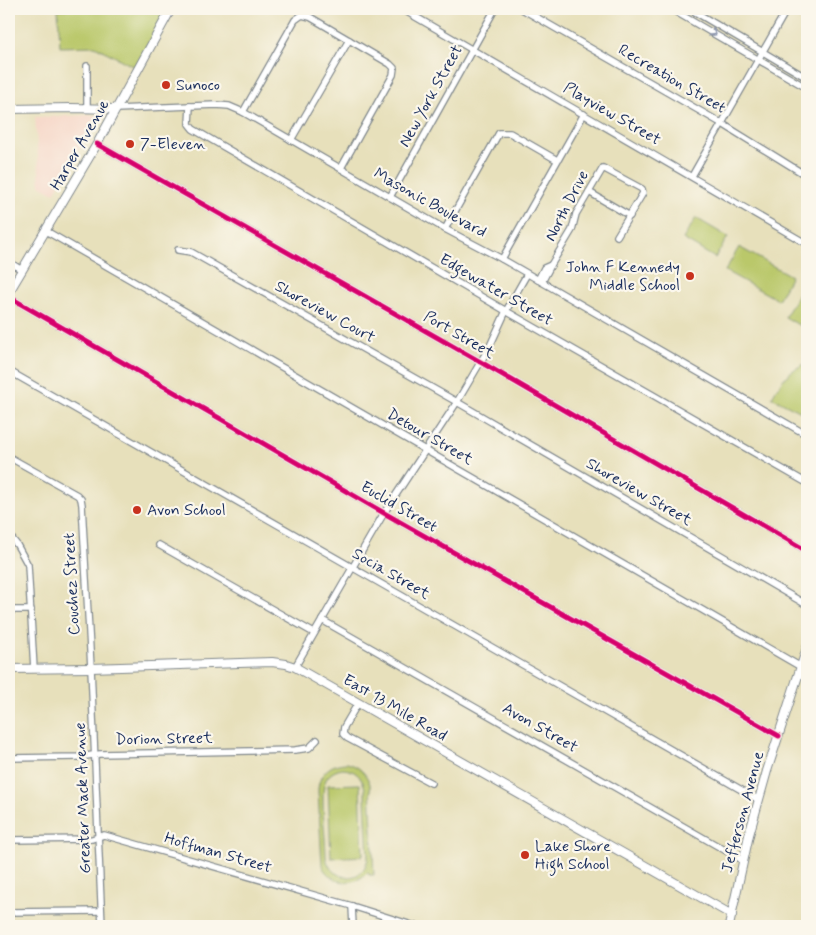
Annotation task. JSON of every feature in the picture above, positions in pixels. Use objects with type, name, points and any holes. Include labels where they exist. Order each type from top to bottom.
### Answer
[{"type":"main road","name":"Harper Avenue","points":[[9,292],[97,144],[171,9]]},
{"type":"main road","name":"Masonic Boulevard","points":[[9,109],[116,109]]},
{"type":"main road","name":"Jefferson Avenue","points":[[729,926],[759,800],[807,648]]},
{"type":"main road","name":"East 13 Mile Road","points":[[9,669],[272,662],[295,667],[732,915]]},
{"type":"street","name":"Playview Street","points":[[402,9],[807,244]]},
{"type":"street","name":"New York Street","points":[[390,197],[495,9]]},
{"type":"street","name":"Recreation Street","points":[[522,9],[721,123],[807,176]]},
{"type":"street","points":[[671,9],[807,88]]},
{"type":"street","points":[[690,9],[807,78]]},
{"type":"street","points":[[692,176],[787,9]]},
{"type":"street","points":[[243,112],[298,17],[302,15],[310,17],[394,68],[394,72],[341,168]]},
{"type":"street","points":[[291,140],[349,40]]},
{"type":"street","points":[[87,66],[87,108]]},
{"type":"street","name":"Masonic Boulevard","points":[[116,109],[224,105],[243,112],[807,435]]},
{"type":"street","name":"Edgewater Street","points":[[190,106],[190,124],[194,129],[506,312],[807,483]]},
{"type":"street","points":[[502,259],[584,114]]},
{"type":"street","points":[[445,229],[499,132],[510,133],[557,160]]},
{"type":"street","name":"Port Street","points":[[97,144],[807,551]]},
{"type":"street","name":"North Drive","points":[[540,281],[572,230],[576,214],[603,168],[642,189],[643,193],[617,236]]},
{"type":"street","points":[[589,192],[630,216]]},
{"type":"street","name":"Detour Street","points":[[46,231],[801,667]]},
{"type":"street","name":"Shoreview Court","points":[[178,250],[191,252],[457,402]]},
{"type":"street","points":[[9,262],[22,270]]},
{"type":"street","points":[[295,667],[384,513],[457,402],[527,274]]},
{"type":"street","name":"Euclid Street","points":[[9,297],[384,513],[779,736]]},
{"type":"street","name":"Socia Street","points":[[9,371],[759,800]]},
{"type":"street","name":"Shoreview Street","points":[[457,402],[807,605]]},
{"type":"street","name":"Couchez Street","points":[[9,457],[81,499],[91,668]]},
{"type":"street","points":[[9,535],[18,544],[28,565],[34,669]]},
{"type":"street","points":[[159,545],[314,634]]},
{"type":"street","points":[[9,610],[31,610]]},
{"type":"street","name":"Avon Street","points":[[322,620],[744,861]]},
{"type":"street","name":"Greater Mack Avenue","points":[[91,668],[102,926]]},
{"type":"street","points":[[358,703],[344,728],[343,734],[347,738],[431,783]]},
{"type":"street","name":"Dorion Street","points":[[9,758],[295,750],[309,748],[317,740]]},
{"type":"street","name":"Hoffman Street","points":[[9,840],[92,838],[104,835],[352,906],[415,926]]},
{"type":"street","points":[[352,906],[353,926]]},
{"type":"street","points":[[9,912],[101,911]]},
{"type":"shaded area","points":[[98,115],[54,193],[40,185],[35,117]]},
{"type":"green space","points":[[58,9],[172,9],[138,69],[95,46],[60,47]]},
{"type":"green space","points":[[696,218],[728,237],[715,258],[683,239]]},
{"type":"green space","points":[[739,247],[791,276],[778,300],[725,271]]},
{"type":"green space","points":[[803,286],[807,289],[807,330],[785,317]]},
{"type":"green space","points":[[807,363],[807,415],[772,397],[786,376]]},
{"type":"green space","points":[[347,763],[358,768],[364,773],[370,784],[374,875],[369,875],[368,872],[350,882],[344,882],[331,877],[322,866],[318,791],[320,779],[330,767]],"holes":[[[337,770],[354,772],[360,777],[365,789],[368,856],[363,869],[352,877],[345,877],[333,871],[326,857],[323,797],[325,782],[328,777]]]},
{"type":"green space","points":[[360,784],[363,856],[331,858],[328,785]]},
{"type":"cycle path","points":[[97,144],[484,364],[807,551]]},
{"type":"cycle path","points":[[9,297],[384,513],[779,736]]},
{"type":"place","name":"Sunoco","points":[[166,85]]},
{"type":"place","name":"7-Eleven","points":[[130,144]]},
{"type":"place","name":"John F Kennedy Middle School","points":[[690,276]]},
{"type":"place","name":"Avon School","points":[[137,510]]},
{"type":"place","name":"Lake Shore High School","points":[[525,855]]}]
